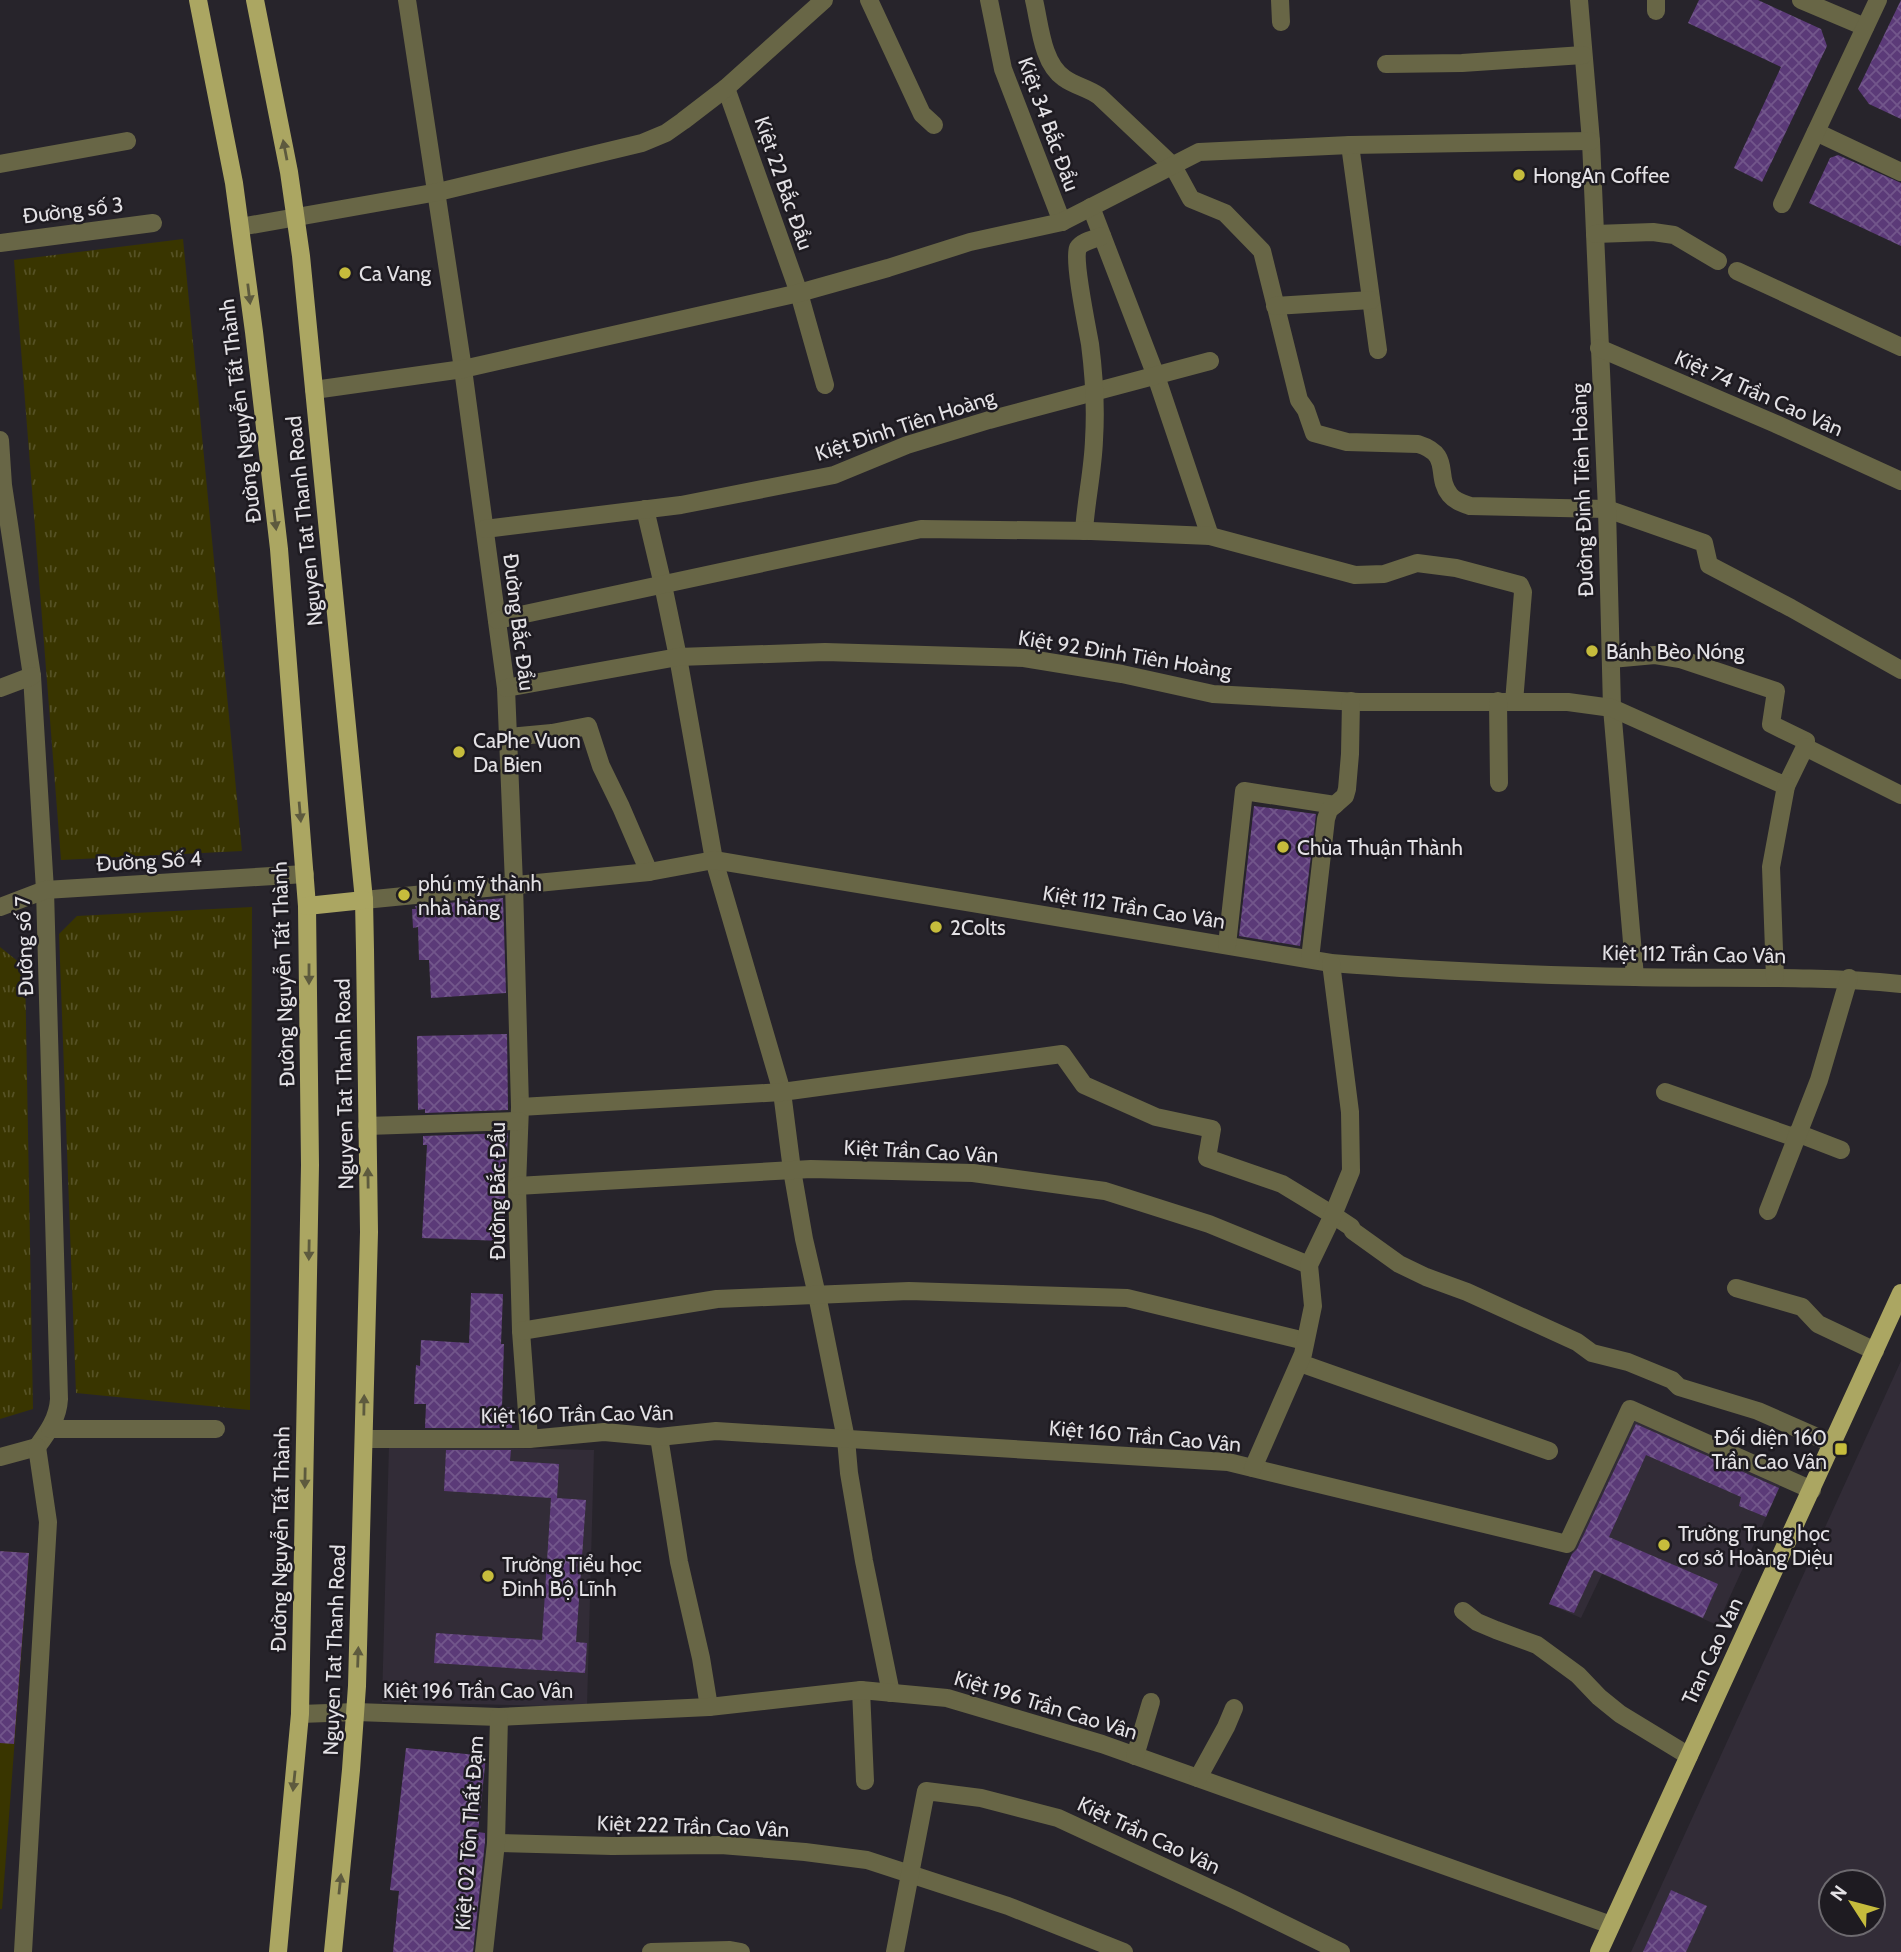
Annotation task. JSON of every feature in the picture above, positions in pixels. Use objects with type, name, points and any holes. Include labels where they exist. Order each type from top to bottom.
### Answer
[{"type":"main road","name":"Đường Nguyễn Tất Thành","points":[[198,0],[234,183],[254,332],[279,549],[307,906],[310,1165],[300,1714],[278,1952]]},
{"type":"main road","points":[[255,0],[296,218]]},
{"type":"main road","name":"Nguyen Tat Thanh Road","points":[[296,218],[364,900],[369,1232],[356,1712],[333,1952]]},
{"type":"main road","points":[[307,906],[364,900]]},
{"type":"main road","name":"Tran Cao Van","points":[[1599,1952],[1901,1293]]},
{"type":"street","name":"Đường Bắc Đẩu","points":[[407,0],[438,192],[506,688],[520,1114],[517,1186],[521,1331],[529,1439]]},
{"type":"street","points":[[240,227],[438,192],[642,143],[666,133],[726,88],[824,0]]},
{"type":"street","points":[[869,0],[922,114],[934,125]]},
{"type":"street","name":"Kiệt 34 Bắc Đẩu","points":[[989,0],[1003,69],[1062,222]]},
{"type":"street","points":[[1034,0],[1046,53],[1052,66],[1062,77],[1100,96],[1173,166],[1191,199],[1224,212],[1262,251],[1299,400],[1307,410],[1314,433],[1347,442],[1418,444],[1427,447],[1440,459],[1446,489],[1451,497],[1470,506],[1606,509],[1704,543],[1709,565],[1901,670]]},
{"type":"street","points":[[1280,0],[1281,22]]},
{"type":"street","name":"Đường Đinh Tiên Hoàng","points":[[1579,0],[1591,141],[1612,708],[1635,977]]},
{"type":"street","points":[[1801,0],[1865,27]]},
{"type":"street","points":[[1782,204],[1878,0]]},
{"type":"street","points":[[1386,64],[1462,64],[1583,55]]},
{"type":"street","name":"Kiệt 22 Bắc Đẩu","points":[[726,88],[799,293],[825,385]]},
{"type":"street","points":[[1816,132],[1901,172]]},
{"type":"street","points":[[0,164],[127,141]]},
{"type":"street","points":[[314,390],[463,369],[799,293],[970,242],[1062,222],[1199,152],[1350,145],[1591,141]]},
{"type":"street","points":[[1350,145],[1378,350]]},
{"type":"street","points":[[1091,207],[1156,376],[1210,537]]},
{"type":"street","name":"Đường số 3","points":[[0,243],[153,223]]},
{"type":"street","points":[[1595,234],[1653,232],[1674,235],[1718,261]]},
{"type":"street","points":[[1084,530],[1094,442],[1094,392],[1077,256],[1083,244],[1102,236]]},
{"type":"street","points":[[1737,271],[1901,347]]},
{"type":"street","points":[[1275,306],[1371,300]]},
{"type":"street","name":"Kiệt 74 Trần Cao Vân","points":[[1599,348],[1901,481]]},
{"type":"street","name":"Kiệt Đinh Tiên Hoàng","points":[[485,529],[681,505],[834,475],[907,444],[1210,361]]},
{"type":"street","name":"Đường số 7","points":[[0,440],[2,485],[32,676],[45,890],[59,1399],[58,1410],[50,1429],[37,1447]]},
{"type":"street","points":[[645,509],[678,657],[714,860],[782,1092],[804,1239],[846,1439],[864,1561],[891,1693]]},
{"type":"street","points":[[497,621],[921,529],[1084,530],[1210,537],[1355,575],[1384,574],[1417,563],[1456,568],[1520,585],[1523,593],[1506,702],[1499,783]]},
{"type":"street","name":"Kiệt 92 Đinh Tiên Hoàng","points":[[506,688],[678,657],[825,652],[1024,658],[1122,674],[1213,694],[1351,701],[1568,702],[1612,708],[1786,786]]},
{"type":"street","points":[[1611,659],[1654,655],[1680,659],[1776,691],[1771,724],[1806,741],[1786,786],[1771,867],[1774,978]]},
{"type":"street","points":[[0,688],[32,676]]},
{"type":"street","points":[[1310,960],[1326,819],[1329,810],[1345,796],[1347,789],[1351,701]]},
{"type":"street","points":[[508,737],[588,726],[601,766],[649,872]]},
{"type":"street","points":[[1805,747],[1901,795]]},
{"type":"street","points":[[1227,946],[1244,791],[1335,805]]},
{"type":"street","name":"Kiệt 112 Trần Cao Vân","points":[[364,900],[649,872],[714,860],[1331,963],[1389,968],[1635,977],[1849,978],[1901,984]]},
{"type":"street","name":"Đường Số 4","points":[[0,907],[45,890],[305,874]]},
{"type":"street","points":[[1252,1468],[1300,1363],[1313,1306],[1309,1265],[1351,1171],[1350,1112],[1331,963]]},
{"type":"street","points":[[1768,1211],[1819,1080],[1849,978]]},
{"type":"street","points":[[367,1126],[782,1092],[1062,1054],[1084,1085],[1156,1117],[1212,1129],[1207,1158],[1282,1184],[1333,1215],[1399,1264],[1577,1342],[1592,1353],[1628,1362],[1672,1380],[1679,1387],[1758,1411],[1832,1444]]},
{"type":"street","points":[[1665,1092],[1840,1150]]},
{"type":"street","name":"Kiệt Trần Cao Vân","points":[[517,1186],[811,1169],[973,1173],[1105,1191],[1209,1224],[1309,1265]]},
{"type":"street","points":[[1736,1288],[1802,1307],[1818,1324],[1875,1351]]},
{"type":"street","points":[[521,1331],[717,1299],[909,1291],[1127,1298],[1305,1341]]},
{"type":"street","points":[[1300,1363],[1549,1451]]},
{"type":"street","name":"Kiệt 160 Trần Cao Vân","points":[[363,1439],[529,1439],[604,1432],[659,1437],[716,1431],[1228,1462],[1567,1544],[1630,1409],[1812,1490]]},
{"type":"street","points":[[50,1429],[216,1429]]},
{"type":"street","points":[[659,1437],[679,1562],[709,1707]]},
{"type":"street","points":[[0,1457],[37,1447],[48,1522],[23,1952]]},
{"type":"street","points":[[1463,1611],[1477,1622],[1538,1645],[1578,1675],[1620,1714],[1689,1756]]},
{"type":"street","points":[[860,1690],[865,1781]]},
{"type":"street","name":"Kiệt 196 Trần Cao Vân","points":[[300,1714],[356,1712],[499,1717],[709,1707],[860,1690],[947,1698],[1102,1744],[1611,1925]]},
{"type":"street","points":[[1135,1756],[1151,1702]]},
{"type":"street","points":[[1198,1778],[1234,1708]]},
{"type":"street","name":"Kiệt 02 Tôn Thất Đạm","points":[[484,1952],[496,1843],[499,1717]]},
{"type":"street","name":"Kiệt Trần Cao Vân","points":[[911,1873],[926,1791],[981,1798],[1058,1818],[1341,1952]]},
{"type":"street","name":"Kiệt 222 Trần Cao Vân","points":[[496,1843],[721,1845],[867,1860],[1008,1906],[1124,1952]]},
{"type":"street","points":[[895,1952],[911,1873]]},
{"type":"street","points":[[651,1952],[741,1952]]},
{"type":"shaded area","points":[[1901,1361],[1901,1952],[1631,1952]]},
{"type":"shaded area","name":"Trường Trung học cơ sở Hoàng Diệu","points":[[1635,1414],[1783,1480],[1717,1625],[1602,1574],[1581,1618],[1549,1604]]},
{"type":"shaded area","name":"Trường Tiểu học Đinh Bộ Lĩnh","points":[[389,1445],[594,1450],[587,1707],[382,1702]]},
{"type":"green space","points":[[183,239],[242,851],[61,860],[14,260]]},
{"type":"green space","points":[[252,907],[250,1410],[76,1393],[59,934],[77,916]]},
{"type":"green space","points":[[0,947],[25,967],[33,1409],[0,1419]]},
{"type":"green space","points":[[0,1551],[29,1553],[2,1909],[0,1909]]},
{"type":"building","points":[[1699,0],[1758,0],[1821,29],[1827,46],[1762,182],[1734,168],[1781,67],[1688,23]]},
{"type":"building","points":[[1901,0],[1901,119],[1869,104],[1858,89]]},
{"type":"building","points":[[1838,155],[1901,183],[1901,246],[1809,203],[1830,158]]},
{"type":"building","name":"Chùa Thuận Thành","points":[[1254,806],[1316,814],[1300,946],[1239,936]]},
{"type":"building","points":[[503,898],[506,993],[431,998],[429,960],[419,960],[418,927],[413,928],[412,909],[416,909],[415,906]]},
{"type":"building","points":[[507,1034],[508,1110],[425,1113],[425,1109],[418,1110],[417,1036]]},
{"type":"building","points":[[508,1133],[503,1241],[422,1238],[427,1145],[423,1145],[423,1136]]},
{"type":"building","points":[[471,1293],[503,1294],[502,1407],[513,1408],[512,1428],[425,1428],[426,1404],[414,1404],[416,1365],[420,1366],[421,1340],[469,1343]]},
{"type":"building","points":[[1636,1424],[1779,1488],[1766,1517],[1739,1506],[1741,1497],[1646,1455],[1609,1537],[1718,1584],[1703,1618],[1594,1570],[1574,1613],[1549,1604]]},
{"type":"building","points":[[446,1450],[511,1450],[510,1461],[559,1464],[557,1498],[586,1500],[576,1642],[587,1643],[585,1673],[434,1663],[436,1633],[542,1640],[551,1498],[444,1491]]},
{"type":"building","points":[[0,1551],[29,1553],[14,1744],[0,1743]]},
{"type":"building","points":[[406,1748],[486,1756],[478,1832],[485,1833],[485,1842],[473,1952],[393,1952],[399,1891],[390,1890]]},
{"type":"building","points":[[1671,1890],[1707,1906],[1686,1952],[1643,1952]]},
{"type":"place","name":"HongAn Coffee","points":[[1519,175]]},
{"type":"place","name":"Ca Vang","points":[[345,273]]},
{"type":"place","name":"Bánh Bèo Nóng","points":[[1592,651]]},
{"type":"place","name":"CaPhe Vuon Da Bien","points":[[459,752]]},
{"type":"place","name":"Chùa Thuận Thành","points":[[1283,847]]},
{"type":"place","name":"phú mỹ thành nhà hàng","points":[[404,895]]},
{"type":"place","name":"2Colts","points":[[936,927]]},
{"type":"place","name":"Đối diện 160 Trần Cao Vân","points":[[1841,1449]]},
{"type":"place","name":"Trường Trung học cơ sở Hoàng Diệu","points":[[1664,1545]]},
{"type":"place","name":"Trường Tiểu học Đinh Bộ Lĩnh","points":[[488,1576]]}]
